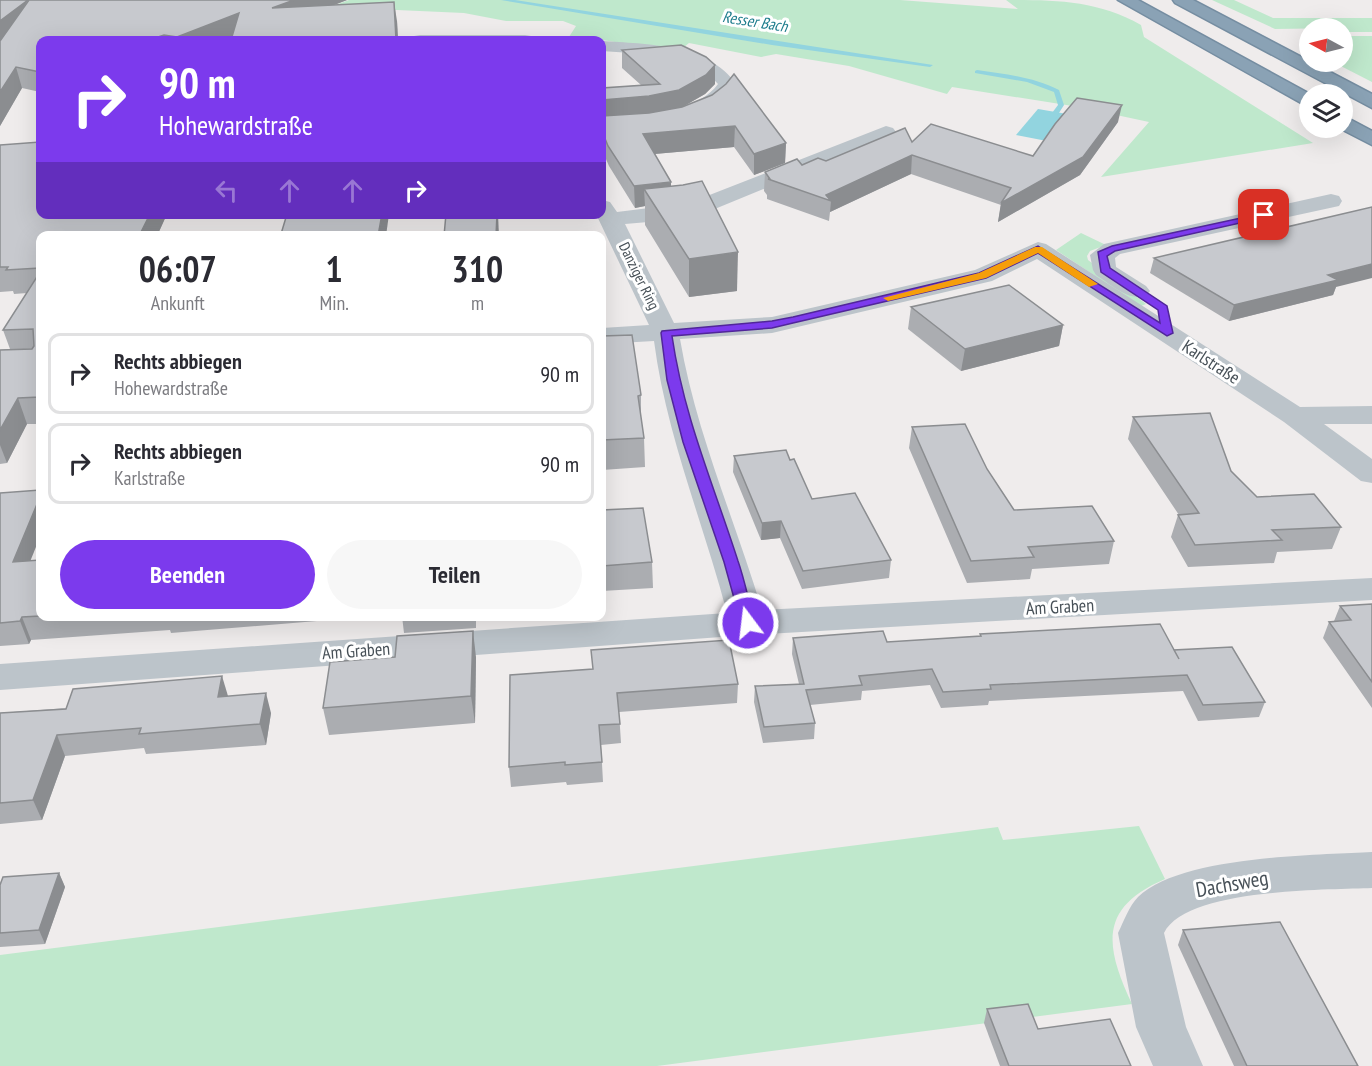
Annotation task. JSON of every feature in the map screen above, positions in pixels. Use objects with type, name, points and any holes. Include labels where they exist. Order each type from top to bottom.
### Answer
[{"type":"highway","points":[[1126,0],[1299,96]]},
{"type":"highway","points":[[1181,0],[1372,102]]},
{"type":"highway","points":[[1353,128],[1372,139]]},
{"type":"street","points":[[606,46],[670,54],[711,68],[723,77],[727,84],[714,102],[679,117]]},
{"type":"street","name":"Danziger Ring","points":[[666,333],[606,213],[683,212],[698,208],[886,132]]},
{"type":"street","points":[[1167,333],[1163,309],[1105,270],[1102,255],[1112,249],[1330,201]]},
{"type":"street","name":"Karlstraße","points":[[666,333],[772,324],[793,320],[982,276],[1038,249],[1294,416],[1372,474]]},
{"type":"street","points":[[606,336],[666,333],[673,380],[690,442],[731,562],[748,623]]},
{"type":"street","points":[[1294,416],[1372,415]]},
{"type":"street","name":"Am Graben","points":[[0,676],[748,623],[1372,589]]},
{"type":"street","name":"Dachsweg","points":[[1178,1066],[1161,1027],[1141,933],[1155,909],[1172,897],[1196,888],[1267,877],[1372,870]]},
{"type":"green space","points":[[349,0],[900,0],[1018,9],[1006,0],[1075,3],[1108,11],[1141,25],[1144,37],[1299,134],[1299,138],[1305,138],[1313,143],[1101,177],[1149,122],[1079,107],[952,87],[947,94],[849,66],[776,54],[761,57],[689,43],[678,52],[606,41],[606,36],[570,36],[576,26],[563,21],[506,21],[464,13],[330,7]]},
{"type":"green space","points":[[1212,0],[1234,0],[1273,18],[1299,18],[1299,29],[1275,29]]},
{"type":"green space","points":[[1353,18],[1372,18],[1372,32],[1353,32]]},
{"type":"green space","points":[[1353,36],[1372,36],[1372,82],[1352,72]]},
{"type":"green space","points":[[1081,233],[1106,245],[1090,251],[1087,256],[1088,260],[1146,304],[1141,306],[1056,250]]},
{"type":"green space","points":[[1139,826],[1165,879],[1143,890],[1128,903],[1118,916],[1113,931],[1116,964],[1132,1004],[657,1066],[0,1066],[0,955],[998,827],[1003,840]]},
{"type":"water","points":[[1038,109],[1073,115],[1052,142],[1016,135]]},
{"type":"building","points":[[0,0],[28,0],[0,21]]},
{"type":"building","points":[[29,0],[294,0],[272,8],[394,2],[396,36],[232,36],[239,13],[180,36],[36,36],[36,71],[16,67],[0,92],[0,41]]},
{"type":"building","points":[[681,45],[706,57],[715,65],[706,75],[679,90],[649,96],[606,100],[606,88],[660,84],[622,50]]},
{"type":"building","points":[[734,74],[786,143],[754,154],[735,126],[643,134],[671,182],[634,186],[606,141],[606,116],[649,113],[682,107],[712,95]]},
{"type":"building","points":[[1077,98],[1122,105],[1083,157],[1001,203],[1011,188],[912,155],[826,195],[831,201],[768,179],[770,179],[765,172],[797,159],[802,165],[818,158],[826,161],[905,128],[912,142],[931,124],[1033,156],[1055,124]]},
{"type":"building","points":[[36,142],[36,219],[148,219],[142,231],[36,231],[36,268],[6,270],[8,267],[0,267],[0,145]]},
{"type":"building","points":[[702,181],[738,252],[689,259],[644,189]]},
{"type":"building","points":[[1372,207],[1372,264],[1328,275],[1338,280],[1234,305],[1154,258]]},
{"type":"building","points":[[286,219],[381,219],[379,231],[282,231]]},
{"type":"building","points":[[446,219],[497,219],[496,231],[444,231]]},
{"type":"building","points":[[36,278],[36,397],[18,398],[0,430],[0,350],[32,349],[34,346],[33,329],[3,330]]},
{"type":"building","points":[[1009,285],[1063,325],[965,349],[911,307]]},
{"type":"building","points":[[632,335],[641,395],[638,396],[644,438],[606,440],[606,336]]},
{"type":"building","points":[[1210,413],[1231,471],[1257,497],[1314,494],[1341,527],[1272,530],[1282,540],[1195,545],[1178,515],[1199,513],[1133,417]]},
{"type":"building","points":[[965,424],[987,469],[1014,510],[1092,506],[1114,541],[1028,547],[1034,557],[971,561],[912,427]]},
{"type":"building","points":[[786,450],[790,460],[794,459],[812,499],[855,493],[891,560],[803,571],[781,521],[762,523],[734,456]]},
{"type":"building","points":[[36,490],[36,507],[13,562],[36,560],[36,616],[22,617],[20,621],[0,623],[0,493]]},
{"type":"building","points":[[643,508],[652,562],[606,566],[606,510]]},
{"type":"building","points":[[1372,604],[1372,682],[1329,622],[1351,620],[1340,606]]},
{"type":"building","points":[[1160,624],[1174,650],[1232,647],[1265,702],[1203,705],[1187,675],[990,685],[991,689],[943,692],[932,669],[859,676],[862,685],[806,690],[815,723],[764,727],[755,686],[804,684],[793,638],[883,631],[887,642],[981,636],[980,634]]},
{"type":"building","points":[[473,631],[471,696],[323,708],[330,662],[395,657],[397,636]]},
{"type":"building","points":[[729,640],[738,684],[617,693],[620,724],[599,725],[602,762],[565,765],[565,762],[509,767],[510,675],[593,669],[591,650]]},
{"type":"building","points":[[222,676],[218,697],[266,693],[260,724],[139,734],[141,728],[57,735],[33,800],[0,803],[0,713],[66,709],[73,689]]},
{"type":"building","points":[[59,873],[39,930],[0,933],[0,885],[3,877]]},
{"type":"building","points":[[1280,922],[1358,1066],[1247,1066],[1183,930]]},
{"type":"building","points":[[1028,1004],[1038,1029],[1110,1019],[1131,1066],[1009,1066],[987,1009]]},
{"type":"waterway","name":"Resser Bach","points":[[504,0],[772,43],[930,65]]},
{"type":"waterway","name":"Resser Bach","points":[[977,72],[1028,80],[1057,91],[1061,105],[1047,125]]},
{"type":"slow traffic","points":[[888,298],[982,276],[1038,249],[1093,284]]},
{"type":"route","points":[[748,623],[731,562],[690,442],[673,380],[666,333],[772,324],[793,320],[982,276],[1038,249],[1167,333],[1163,309],[1105,270],[1102,255],[1112,249],[1264,215]]}]
